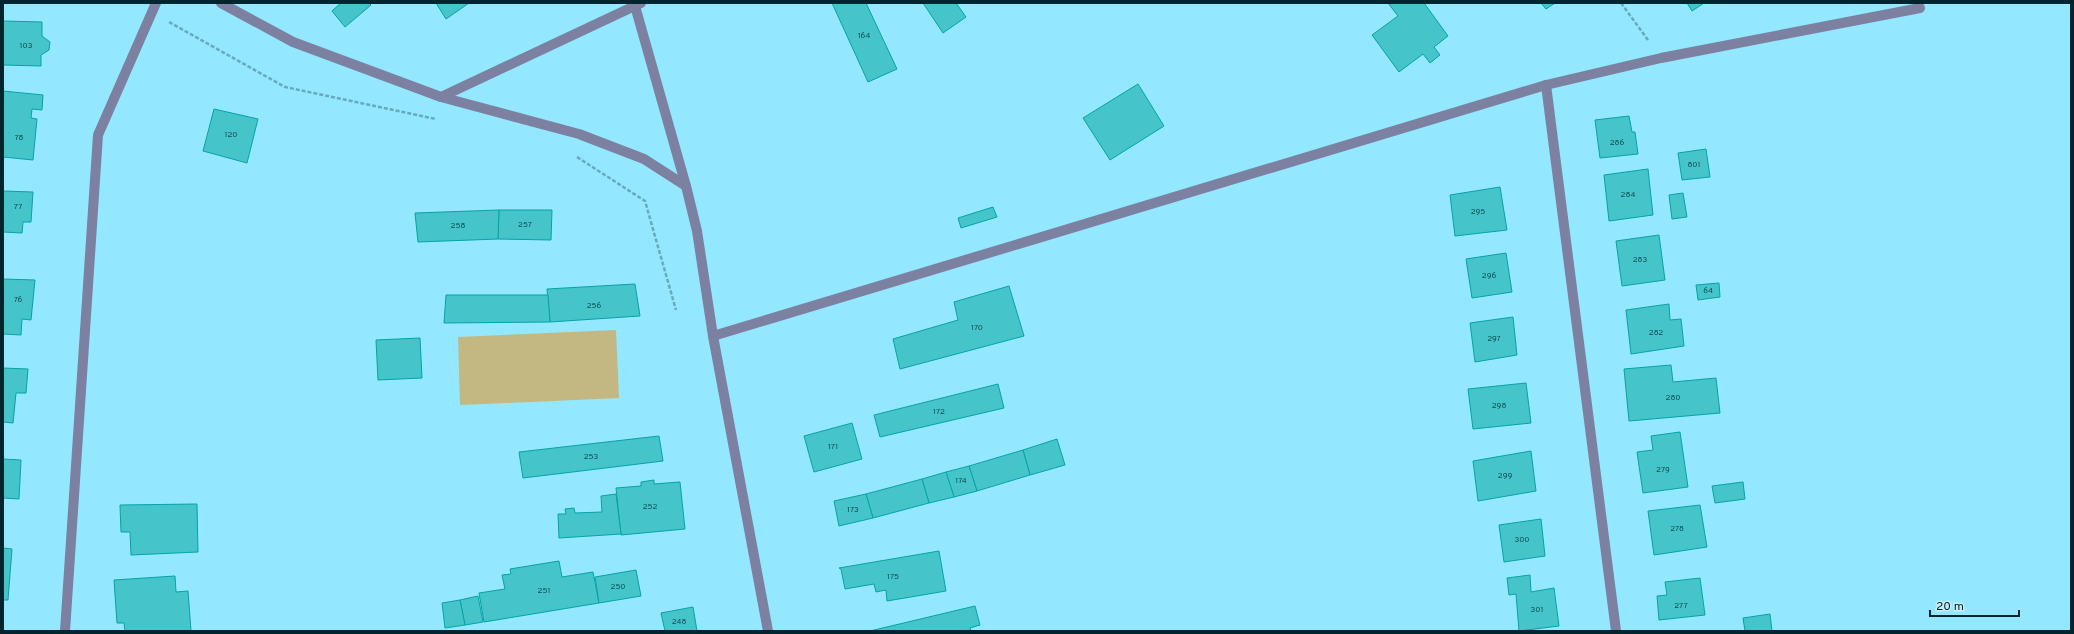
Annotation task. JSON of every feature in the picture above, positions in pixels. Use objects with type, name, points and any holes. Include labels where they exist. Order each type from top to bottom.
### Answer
[{"type":"street","points":[[65,631],[98,135],[156,3]]},
{"type":"street","points":[[222,3],[293,42],[441,97],[579,134],[644,159],[686,186]]},
{"type":"street","points":[[441,97],[638,5],[697,231],[713,336],[768,631]]},
{"type":"street","points":[[713,336],[1546,85],[1661,58],[1920,8]]},
{"type":"street","points":[[1546,85],[1616,631]]},
{"type":"path","points":[[1621,3],[1661,58]]},
{"type":"path","points":[[151,13],[285,87],[443,120]]},
{"type":"path","points":[[571,154],[645,201],[676,310]]},
{"type":"shaded area","points":[[616,330],[619,398],[460,405],[458,337]]},
{"type":"building","points":[[341,3],[369,3],[371,5],[345,27],[332,11]]},
{"type":"building","points":[[436,3],[469,3],[446,19]]},
{"type":"building","points":[[832,3],[866,3],[897,69],[868,82]]},
{"type":"building","points":[[923,3],[956,3],[966,17],[943,33]]},
{"type":"building","points":[[1388,3],[1424,3],[1448,36],[1434,47],[1440,55],[1430,63],[1423,54],[1399,72],[1372,35],[1398,16]]},
{"type":"building","points":[[1541,3],[1555,3],[1546,9]]},
{"type":"building","points":[[1687,3],[1704,3],[1692,11]]},
{"type":"building","points":[[3,21],[42,22],[42,36],[50,42],[49,50],[41,55],[41,66],[3,65]]},
{"type":"building","points":[[1138,84],[1164,126],[1110,160],[1083,118]]},
{"type":"building","points":[[3,91],[43,95],[42,110],[32,109],[31,118],[37,119],[33,160],[3,157]]},
{"type":"building","points":[[214,109],[258,119],[247,163],[203,151]]},
{"type":"building","points":[[1629,116],[1632,132],[1635,132],[1638,154],[1600,158],[1595,120]]},
{"type":"building","points":[[1706,149],[1710,177],[1682,180],[1678,153]]},
{"type":"building","points":[[1648,169],[1653,215],[1609,221],[1604,175]]},
{"type":"building","points":[[1500,187],[1507,230],[1455,236],[1450,195]]},
{"type":"building","points":[[3,191],[33,192],[31,222],[23,222],[22,233],[3,232]]},
{"type":"building","points":[[1683,193],[1687,217],[1672,219],[1669,195]]},
{"type":"building","points":[[993,207],[997,217],[961,228],[958,218]]},
{"type":"building","points":[[499,210],[552,210],[551,240],[498,239]]},
{"type":"building","points":[[499,210],[498,239],[418,242],[415,213]]},
{"type":"building","points":[[1659,235],[1665,280],[1622,286],[1616,241]]},
{"type":"building","points":[[1506,253],[1512,292],[1472,298],[1466,259]]},
{"type":"building","points":[[3,279],[35,280],[31,320],[22,319],[21,335],[3,334]]},
{"type":"building","points":[[1719,283],[1720,297],[1698,300],[1696,285]]},
{"type":"building","points":[[635,284],[640,316],[550,322],[547,289]]},
{"type":"building","points":[[1009,286],[1024,336],[900,369],[893,339],[958,320],[954,302]]},
{"type":"building","points":[[446,295],[548,295],[550,322],[444,323]]},
{"type":"building","points":[[1669,304],[1670,320],[1681,319],[1684,346],[1631,354],[1626,310]]},
{"type":"building","points":[[1513,317],[1517,355],[1475,362],[1470,323]]},
{"type":"building","points":[[420,338],[422,378],[378,380],[376,340]]},
{"type":"building","points":[[1671,365],[1673,382],[1716,378],[1720,413],[1629,421],[1624,369]]},
{"type":"building","points":[[3,368],[28,369],[26,393],[16,393],[13,423],[3,422]]},
{"type":"building","points":[[1526,383],[1531,423],[1473,429],[1468,389]]},
{"type":"building","points":[[998,384],[1004,408],[880,437],[874,415]]},
{"type":"building","points":[[852,423],[862,459],[814,472],[804,436]]},
{"type":"building","points":[[1680,432],[1688,487],[1643,493],[1637,452],[1653,450],[1651,436]]},
{"type":"building","points":[[659,436],[663,461],[523,478],[519,452]]},
{"type":"building","points":[[1057,439],[1065,465],[1030,475],[1023,450]]},
{"type":"building","points":[[1023,450],[1030,475],[977,491],[969,466]]},
{"type":"building","points":[[1531,451],[1536,491],[1478,501],[1473,461]]},
{"type":"building","points":[[3,459],[21,460],[19,499],[3,498]]},
{"type":"building","points":[[969,466],[977,491],[954,497],[946,472]]},
{"type":"building","points":[[946,472],[954,497],[929,503],[922,479]]},
{"type":"building","points":[[922,479],[929,503],[873,518],[866,494]]},
{"type":"building","points":[[654,480],[654,484],[680,482],[685,529],[621,535],[616,488],[641,486],[641,482]]},
{"type":"building","points":[[1743,482],[1745,499],[1715,503],[1712,486]]},
{"type":"building","points":[[616,494],[621,534],[559,538],[558,514],[566,514],[565,509],[574,508],[575,513],[602,512],[601,496]]},
{"type":"building","points":[[866,494],[873,518],[839,526],[834,501]]},
{"type":"building","points":[[197,504],[198,552],[131,555],[130,532],[121,532],[120,505]]},
{"type":"building","points":[[1700,505],[1707,547],[1654,555],[1648,511]]},
{"type":"building","points":[[1541,519],[1545,556],[1504,562],[1499,525]]},
{"type":"building","points":[[3,548],[12,549],[8,600],[3,600]]},
{"type":"building","points":[[939,551],[946,591],[887,601],[886,590],[876,592],[874,584],[845,589],[841,569],[839,568]]},
{"type":"building","points":[[559,561],[562,577],[593,572],[599,603],[484,622],[479,593],[505,589],[502,575],[511,574],[510,569]]},
{"type":"building","points":[[636,570],[641,596],[599,603],[595,577]]},
{"type":"building","points":[[1530,575],[1531,592],[1554,588],[1559,626],[1519,631],[1516,594],[1509,595],[1507,578]]},
{"type":"building","points":[[175,576],[176,592],[188,591],[191,631],[125,631],[124,623],[117,623],[114,580]]},
{"type":"building","points":[[1700,578],[1705,615],[1659,620],[1657,596],[1667,595],[1665,582]]},
{"type":"building","points":[[478,596],[483,622],[465,625],[460,600]]},
{"type":"building","points":[[460,600],[465,625],[445,628],[442,603]]},
{"type":"building","points":[[975,606],[980,625],[970,628],[971,631],[870,631]]},
{"type":"building","points":[[693,607],[697,631],[665,631],[661,613]]},
{"type":"building","points":[[1770,614],[1772,631],[1745,631],[1743,618]]}]
